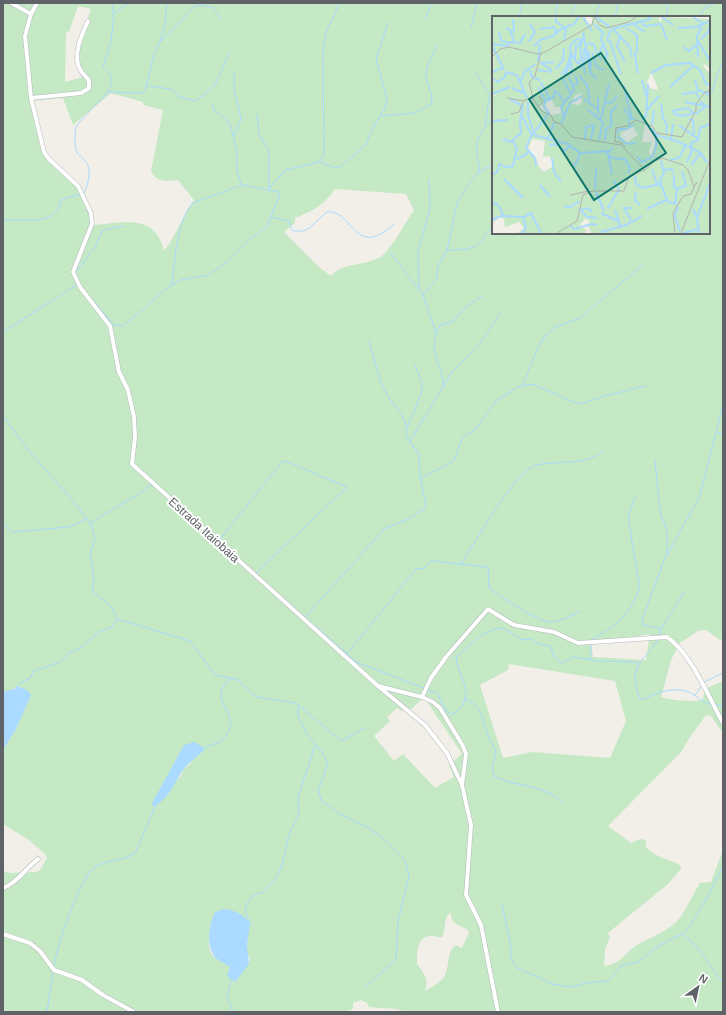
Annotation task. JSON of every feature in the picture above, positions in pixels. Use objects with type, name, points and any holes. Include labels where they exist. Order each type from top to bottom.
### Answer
[{"type":"street","points":[[11,3],[32,14]]},
{"type":"street","name":"Estrada Itaiobaia","points":[[37,3],[25,36],[31,98],[46,155],[78,186],[91,213],[92,224],[73,272],[80,287],[110,326],[120,372],[131,400],[134,417],[135,437],[131,460],[133,466],[378,686],[432,732],[447,753],[462,785],[471,831],[466,895],[481,925],[498,1012]]},
{"type":"street","points":[[31,98],[81,93],[89,88],[90,81],[80,70],[77,58],[81,36],[88,21]]},
{"type":"street","points":[[422,697],[431,678],[446,657],[488,609],[514,625],[554,632],[578,643],[657,636],[667,637],[674,643],[691,664],[723,723]]},
{"type":"street","points":[[378,686],[422,697],[437,705],[463,746],[466,759],[462,785]]},
{"type":"street","points":[[3,888],[10,885],[28,866],[38,860]]},
{"type":"street","points":[[4,933],[35,946],[54,970],[82,980],[103,995],[134,1012]]},
{"type":"green space","points":[[3,3],[723,3],[723,638],[720,640],[706,630],[698,631],[680,643],[671,660],[661,697],[682,701],[700,700],[703,699],[705,689],[723,681],[723,733],[711,716],[706,715],[681,752],[608,826],[631,843],[640,839],[646,840],[646,847],[650,851],[680,865],[681,869],[668,884],[608,933],[610,937],[605,949],[604,966],[619,961],[637,945],[672,926],[684,912],[700,883],[711,882],[723,850],[723,1012],[405,1012],[397,1009],[369,1007],[367,1003],[361,1000],[353,1003],[353,1009],[346,1012],[3,1012],[3,871],[11,873],[37,872],[40,870],[47,858],[46,855],[29,840],[3,824],[3,750],[16,729],[29,699],[27,690],[17,686],[8,692],[3,692]],"holes":[[[78,6],[91,9],[81,35],[77,51],[80,68],[86,76],[65,82],[66,31],[69,32]],[[111,93],[143,102],[143,105],[163,110],[151,171],[156,178],[166,181],[178,180],[194,200],[164,251],[160,239],[146,226],[127,222],[94,225],[82,188],[46,156],[32,101],[63,98],[73,125]],[[335,189],[406,194],[414,210],[396,239],[384,254],[371,261],[343,268],[336,271],[331,276],[320,268],[284,232],[295,223],[295,218],[313,210],[331,195]],[[650,634],[646,660],[593,657],[591,644]],[[509,664],[615,681],[626,721],[610,758],[532,752],[503,758],[480,685],[508,670]],[[424,697],[462,754],[449,765],[454,777],[435,788],[403,754],[394,761],[374,736],[390,721],[387,717],[397,708],[402,711],[406,708],[409,711]],[[177,758],[192,762],[183,770],[181,776],[152,805]],[[450,912],[453,922],[468,930],[469,933],[462,948],[456,945],[451,951],[444,978],[425,991],[426,980],[424,973],[417,964],[419,943],[425,937],[442,937],[445,922]],[[211,923],[248,935],[247,952],[250,960],[235,982],[229,972],[230,967],[216,959],[210,952],[209,937]]]},
{"type":"water","points":[[17,686],[27,690],[31,695],[16,729],[3,750],[3,692],[14,689]]},
{"type":"water","points":[[194,742],[203,747],[204,750],[185,767],[171,790],[164,798],[155,806],[151,805],[184,745]]},
{"type":"water","points":[[224,909],[232,910],[238,913],[250,922],[247,946],[249,964],[235,982],[227,976],[230,967],[215,958],[209,941],[211,924],[215,912]]},
{"type":"waterway","points":[[84,193],[88,182],[89,169],[86,162],[76,150],[76,127],[103,97],[111,85],[111,76],[103,67],[111,41],[114,17],[112,3]]},
{"type":"waterway","points":[[114,13],[129,3]]},
{"type":"waterway","points":[[108,92],[140,93],[145,91],[154,54],[160,42],[165,25],[167,3]]},
{"type":"waterway","points":[[269,189],[285,170],[319,162],[324,155],[323,52],[326,32],[340,3]]},
{"type":"waterway","points":[[426,18],[431,3]]},
{"type":"waterway","points":[[471,27],[477,3]]},
{"type":"waterway","points":[[518,16],[521,10],[521,3]]},
{"type":"waterway","points":[[555,16],[558,3]]},
{"type":"waterway","points":[[570,16],[577,3]]},
{"type":"waterway","points":[[595,16],[601,3]]},
{"type":"waterway","points":[[615,16],[618,3]]},
{"type":"waterway","points":[[665,3],[668,8],[666,16]]},
{"type":"waterway","points":[[699,16],[705,8],[716,3]]},
{"type":"waterway","points":[[160,42],[194,7],[200,5],[212,7],[222,19]]},
{"type":"waterway","points":[[320,162],[335,168],[340,167],[365,146],[375,124],[385,108],[387,99],[376,59],[388,23]]},
{"type":"waterway","points":[[381,116],[415,113],[431,104],[432,97],[426,80],[426,72],[428,64],[437,46]]},
{"type":"waterway","points":[[148,86],[171,89],[180,97],[195,101],[215,85],[230,52]]},
{"type":"waterway","points":[[712,92],[723,61]]},
{"type":"waterway","points":[[234,72],[234,89],[241,119],[234,136]]},
{"type":"waterway","points":[[475,72],[490,95],[485,124]]},
{"type":"waterway","points":[[212,104],[214,110],[228,121],[231,127],[237,152],[237,171],[241,184]]},
{"type":"waterway","points":[[257,115],[259,134],[269,151],[269,188]]},
{"type":"waterway","points":[[479,172],[476,150],[478,140],[485,126],[492,120]]},
{"type":"waterway","points":[[423,295],[436,280],[438,266],[447,250],[457,203],[466,188],[478,173],[492,164]]},
{"type":"waterway","points":[[419,288],[418,252],[430,208],[429,180]]},
{"type":"waterway","points":[[93,300],[114,325],[123,326],[170,286],[180,280],[208,275],[226,263],[250,239],[267,226],[279,197],[279,192],[242,185],[193,203],[183,219],[180,230],[175,254],[174,266],[173,276],[172,285]]},
{"type":"waterway","points":[[3,220],[37,220],[46,218],[53,215],[58,209],[60,201],[68,197],[81,195]]},
{"type":"waterway","points":[[272,217],[289,221],[292,230],[303,231],[327,212],[336,213],[362,236],[370,237],[381,234],[394,224]]},
{"type":"waterway","points":[[75,273],[95,247],[103,230],[124,226]]},
{"type":"waterway","points":[[448,250],[474,247],[492,229]]},
{"type":"waterway","points":[[391,253],[423,295],[436,333]]},
{"type":"waterway","points":[[523,384],[538,348],[545,336],[555,327],[580,318],[643,265]]},
{"type":"waterway","points":[[3,332],[78,284]]},
{"type":"waterway","points":[[444,386],[434,349],[436,333],[441,324],[452,322],[466,307],[482,296]]},
{"type":"waterway","points":[[410,441],[452,372],[480,343],[501,312]]},
{"type":"waterway","points":[[306,616],[384,529],[408,519],[424,509],[426,505],[420,476],[419,455],[406,436],[406,424],[402,415],[391,401],[381,383],[369,341]]},
{"type":"waterway","points":[[407,428],[422,392],[422,383],[415,365]]},
{"type":"waterway","points":[[421,478],[451,463],[455,458],[462,438],[475,430],[496,401],[518,387],[532,384],[576,403],[584,403],[645,386]]},
{"type":"waterway","points":[[661,629],[643,625],[642,620],[664,560],[699,498],[723,405]]},
{"type":"waterway","points":[[3,416],[28,450],[75,503],[90,523],[95,538],[90,553],[94,578],[92,590],[113,609],[117,619],[190,641],[215,675],[238,680],[256,697],[296,703],[341,741],[365,728]]},
{"type":"waterway","points":[[717,433],[723,433]]},
{"type":"waterway","points":[[461,564],[495,510],[516,481],[526,471],[534,466],[542,464],[587,460],[602,452]]},
{"type":"waterway","points":[[655,460],[660,512],[667,531],[667,555]]},
{"type":"waterway","points":[[219,540],[282,462],[285,461],[347,487],[256,573]]},
{"type":"waterway","points":[[90,523],[142,492],[151,484]]},
{"type":"waterway","points":[[592,640],[618,623],[631,607],[639,589],[628,517],[635,497]]},
{"type":"waterway","points":[[3,522],[12,532],[69,527],[86,519]]},
{"type":"waterway","points":[[347,654],[416,569],[424,568],[432,561],[488,567],[489,588],[519,608],[544,621],[558,621],[580,612]]},
{"type":"waterway","points":[[272,588],[356,662],[424,688]]},
{"type":"waterway","points":[[660,635],[661,629],[684,592]]},
{"type":"waterway","points":[[17,687],[20,683],[30,678],[34,671],[60,662],[69,653],[79,649],[99,632],[112,627],[117,619]]},
{"type":"waterway","points":[[427,690],[437,693],[446,711],[451,714],[455,713],[462,706],[466,692],[457,665],[456,657],[480,636],[497,628],[505,629],[522,640],[531,639],[538,644],[550,646],[554,656],[561,663],[573,657],[598,661],[636,662],[637,664]]},
{"type":"waterway","points":[[658,640],[642,660],[636,672],[636,688],[640,699],[645,699],[670,690],[682,690],[696,696],[703,702],[710,704]]},
{"type":"waterway","points":[[590,659],[591,645]]},
{"type":"waterway","points":[[704,682],[723,673]]},
{"type":"waterway","points":[[203,748],[220,742],[227,734],[230,727],[229,716],[224,706],[221,693],[223,687],[229,679]]},
{"type":"waterway","points":[[695,695],[702,685]]},
{"type":"waterway","points":[[465,699],[476,706],[482,715],[489,738],[496,752],[492,768],[494,776],[508,782],[542,790],[553,795],[562,803]]},
{"type":"waterway","points":[[298,705],[298,716],[308,736],[322,752],[328,763],[318,791],[322,801],[340,814],[367,827],[384,839],[403,858],[409,875],[398,922],[396,960],[365,987]]},
{"type":"waterway","points":[[716,705],[723,705]]},
{"type":"waterway","points":[[251,924],[246,913],[247,903],[253,895],[263,892],[274,881],[282,866],[289,834],[299,814],[298,797],[315,746]]},
{"type":"waterway","points":[[54,966],[64,929],[83,882],[96,866],[122,859],[136,852],[156,804]]},
{"type":"waterway","points":[[502,905],[510,941],[511,959],[517,968],[553,984],[564,986],[571,987],[586,983],[608,981],[621,966],[638,962],[660,945],[684,933],[690,926],[709,894],[723,866]]},
{"type":"waterway","points":[[684,934],[699,950],[723,983]]},
{"type":"waterway","points":[[47,1012],[53,971]]},
{"type":"waterway","points":[[231,979],[227,997],[233,1012]]}]
